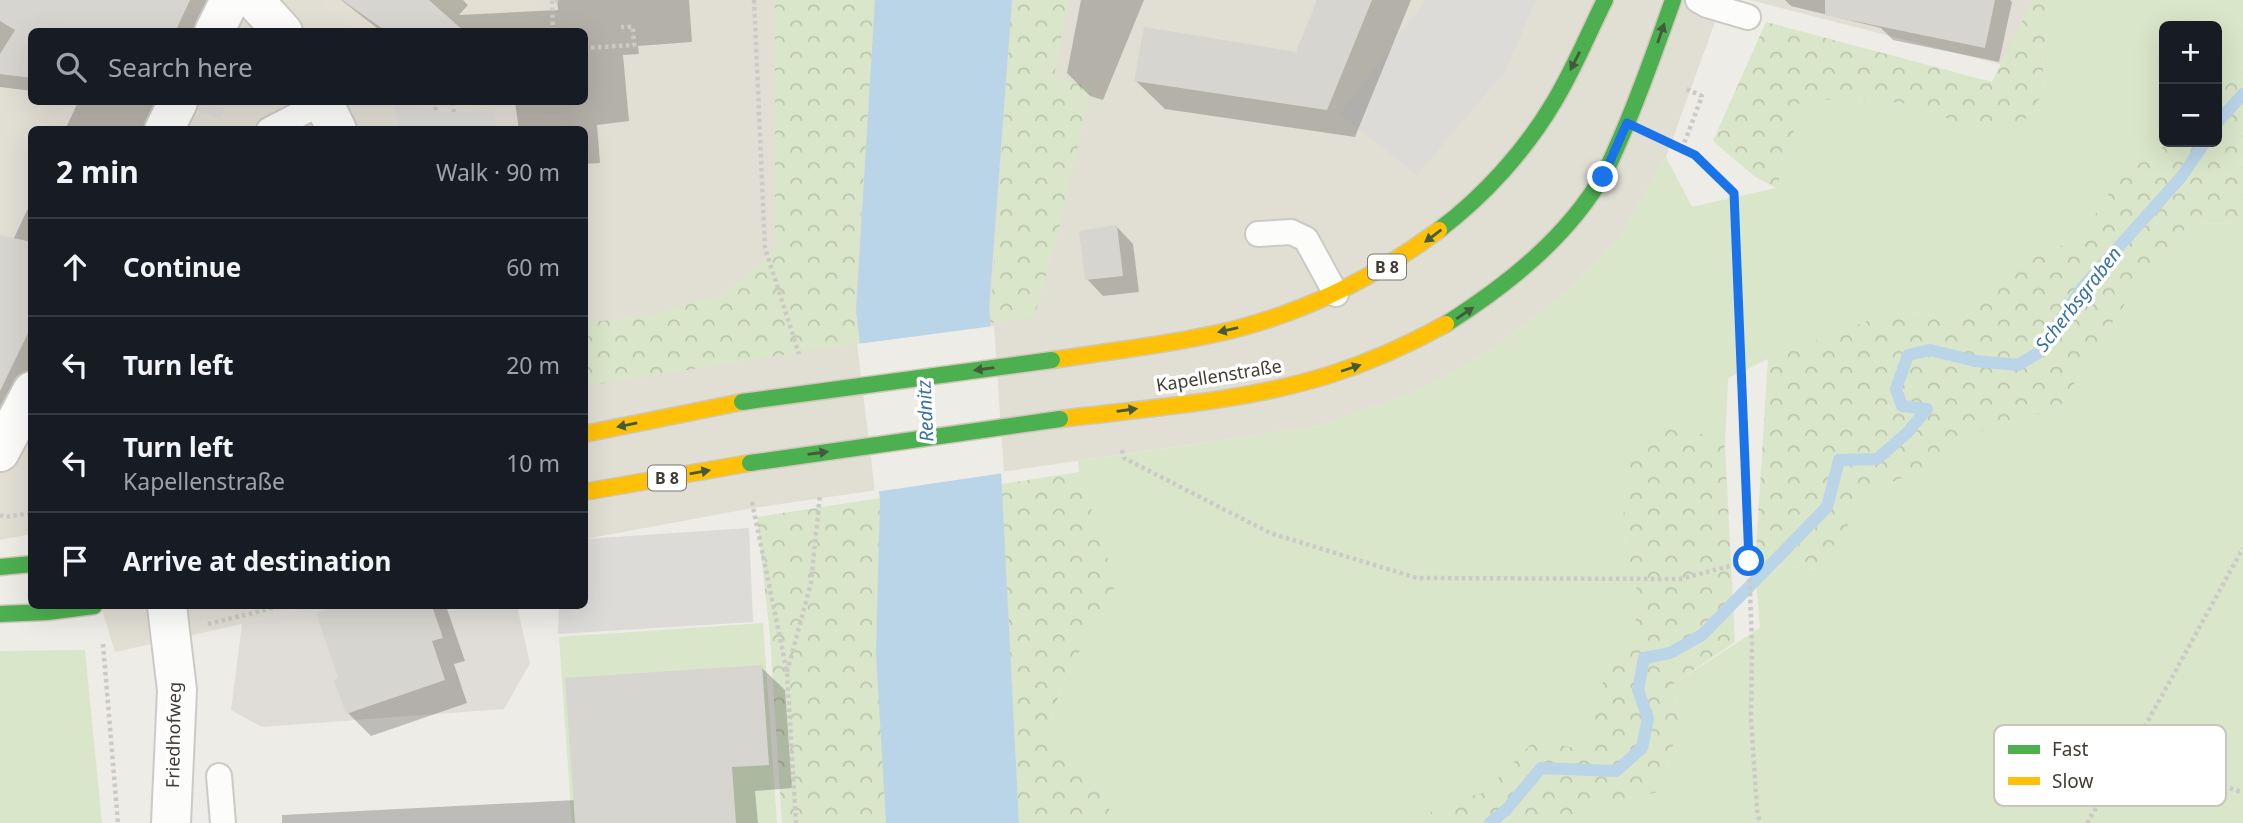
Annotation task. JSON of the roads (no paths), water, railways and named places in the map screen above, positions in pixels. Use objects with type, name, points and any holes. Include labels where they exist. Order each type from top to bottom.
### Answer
[{"type":"main road","name":"B 8","points":[[588,433],[742,402],[1194,338],[1279,316],[1336,294],[1401,258],[1436,234],[1475,202],[1502,173],[1549,111],[1605,0]]},
{"type":"main road","name":"Kapellenstraße","points":[[588,491],[750,463],[1245,394],[1326,376],[1370,362],[1449,324],[1522,269],[1558,233],[1603,177],[1627,123],[1673,0]]},
{"type":"main road","points":[[0,567],[28,564]]},
{"type":"main road","points":[[0,614],[70,609]]},
{"type":"street","points":[[216,28],[230,0]]},
{"type":"street","points":[[254,0],[279,28]]},
{"type":"street","points":[[166,126],[176,105]]},
{"type":"street","points":[[324,105],[335,126]]},
{"type":"street","points":[[0,452],[28,399]]},
{"type":"street","name":"Friedhofweg","points":[[167,609],[177,690],[171,823]]},
{"type":"lane","points":[[1698,0],[1748,17]]},
{"type":"lane","points":[[278,126],[317,105]]},
{"type":"lane","points":[[1258,234],[1291,232],[1306,239],[1336,294]]},
{"type":"lane","points":[[219,776],[223,823]]},
{"type":"water","name":"Rednitz","points":[[875,0],[1012,0],[989,308],[1001,472],[1019,823],[886,823],[876,653],[880,499],[856,311]]},
{"type":"waterway","name":"Scherbsgraben","points":[[2222,117],[2243,94]]},
{"type":"waterway","name":"Scherbsgraben","points":[[1490,823],[1506,810],[1541,768],[1616,771],[1642,748],[1648,718],[1638,690],[1644,658],[1670,653],[1702,635],[1827,507],[1839,460],[1877,459],[1907,433],[1927,409],[1902,406],[1896,389],[1908,355],[1930,350],[1975,361],[2018,365],[2038,353],[2083,287],[2182,176],[2202,147]]}]
